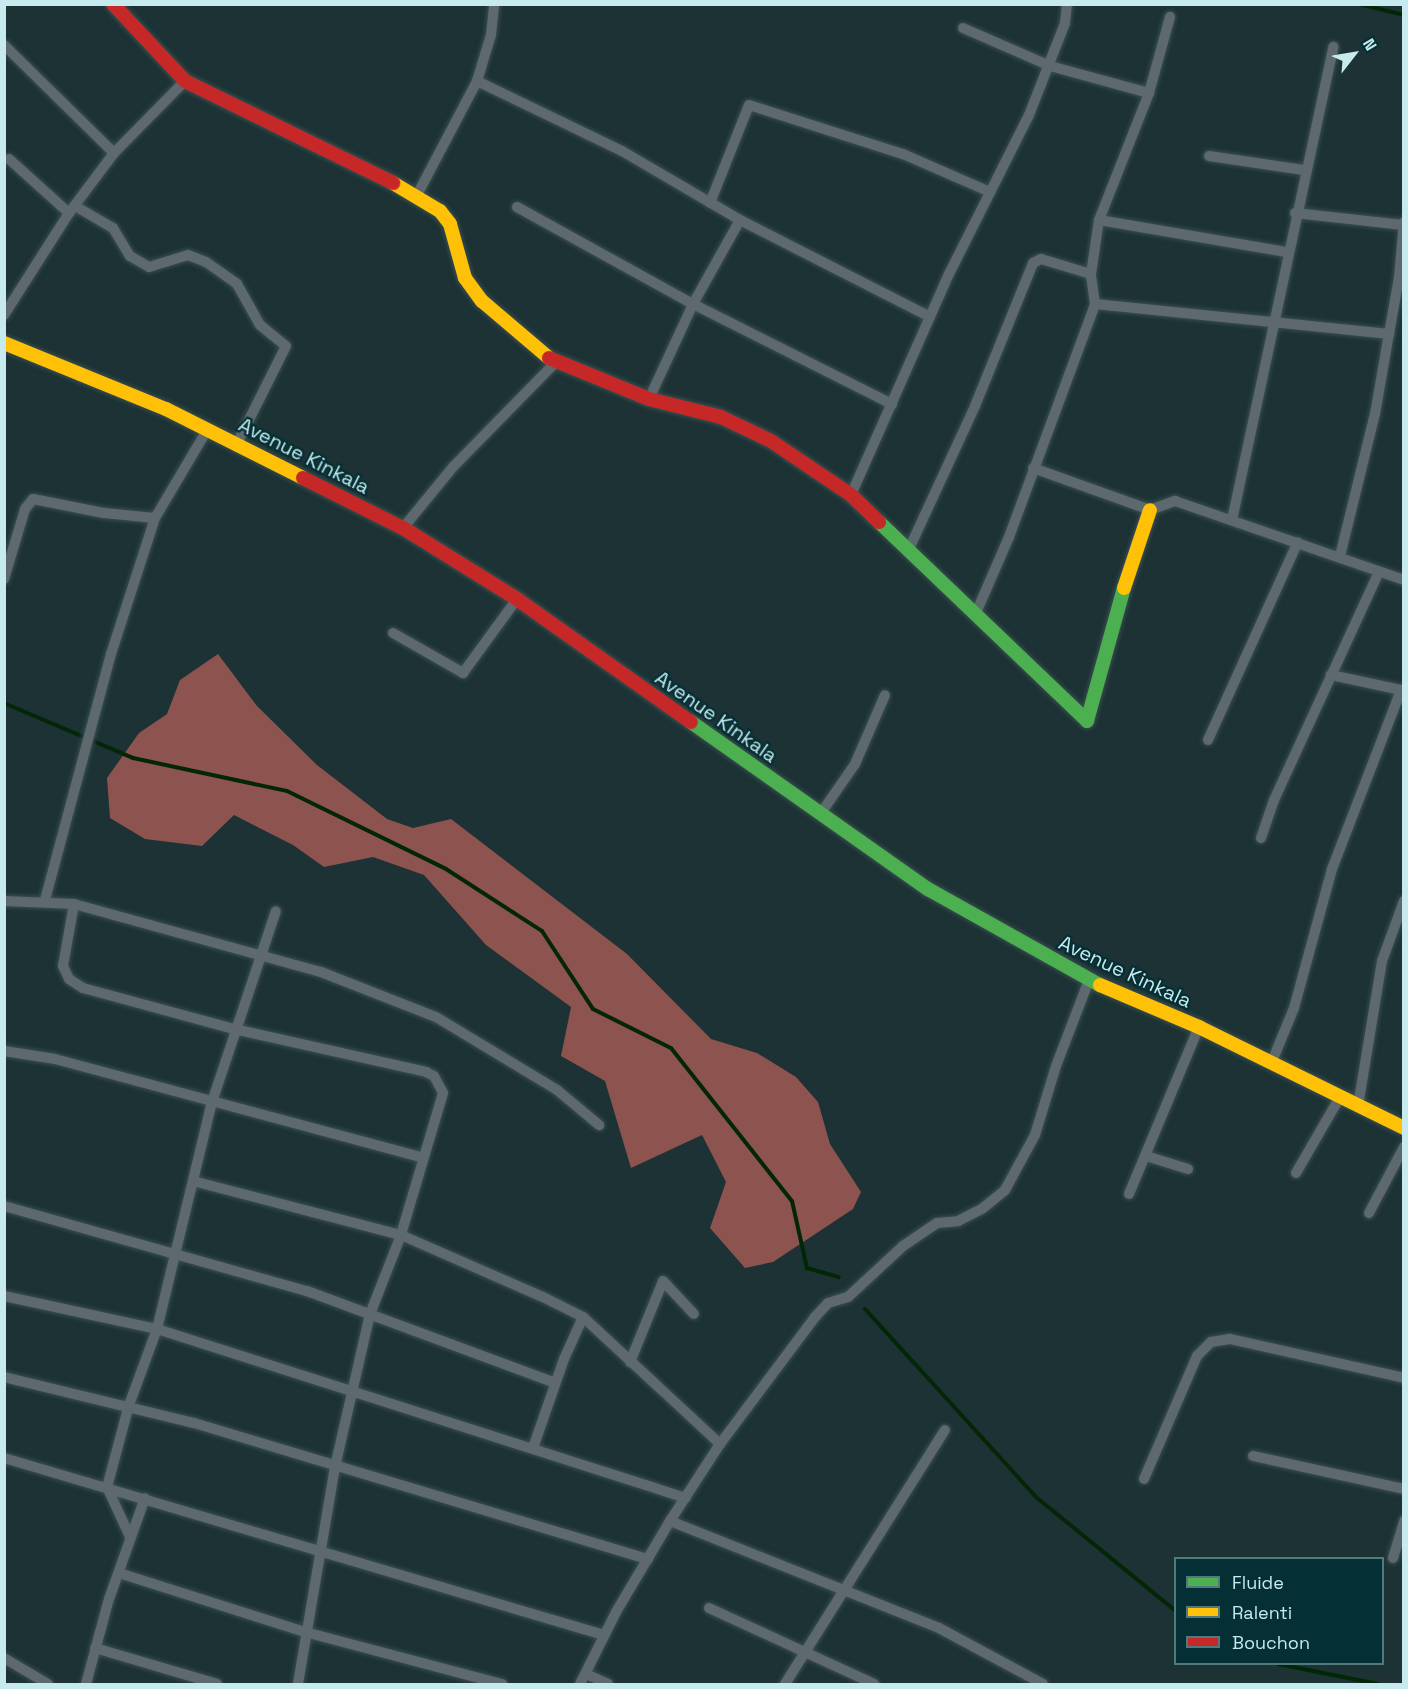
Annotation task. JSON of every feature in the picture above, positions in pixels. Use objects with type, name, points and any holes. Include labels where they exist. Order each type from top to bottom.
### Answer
[{"type":"main road","points":[[113,4],[184,81],[417,195],[440,211],[450,224],[465,278],[482,301],[555,363],[649,399],[731,422],[771,441],[851,495],[1087,721],[1128,572],[1150,510]]},
{"type":"main road","name":"Avenue Kinkala","points":[[4,343],[207,430],[403,528],[517,599],[928,889],[1089,980],[1198,1027],[1358,1106],[1402,1122]]},
{"type":"street","points":[[417,195],[477,81],[491,35],[494,4]]},
{"type":"street","points":[[851,495],[930,317],[1050,66],[1067,4]]},
{"type":"street","points":[[975,613],[1009,537],[1095,304],[1091,274],[1100,220],[1149,93],[1170,17]]},
{"type":"street","points":[[963,28],[1050,66],[1149,93]]},
{"type":"street","points":[[4,45],[114,153]]},
{"type":"street","points":[[1232,520],[1286,252],[1333,46]]},
{"type":"street","points":[[4,315],[72,210],[114,153],[184,81]]},
{"type":"street","points":[[477,81],[622,151],[740,220],[930,317]]},
{"type":"street","points":[[710,203],[750,105],[903,154],[990,192]]},
{"type":"street","points":[[1209,156],[1305,170]]},
{"type":"street","points":[[9,159],[72,210],[112,228],[130,256],[149,267],[188,255],[206,262],[237,284],[260,325],[286,346],[237,444]]},
{"type":"street","points":[[517,207],[693,304],[891,404]]},
{"type":"street","points":[[1295,213],[1403,224],[1401,277],[1375,414],[1340,556]]},
{"type":"street","points":[[649,399],[693,304],[740,220]]},
{"type":"street","points":[[1100,220],[1286,252]]},
{"type":"street","points":[[909,549],[975,406],[1033,263],[1041,259],[1091,274]]},
{"type":"street","points":[[1095,304],[1389,334]]},
{"type":"street","points":[[403,528],[453,467],[555,363]]},
{"type":"street","points":[[45,900],[111,654],[155,518],[207,430]]},
{"type":"street","points":[[1033,468],[1150,510],[1175,501],[1340,556],[1404,580]]},
{"type":"street","points":[[4,579],[25,509],[33,499],[104,513],[155,518]]},
{"type":"street","points":[[1208,740],[1299,542]]},
{"type":"street","points":[[1261,838],[1274,800],[1379,572]]},
{"type":"street","points":[[393,633],[463,673],[517,599]]},
{"type":"street","points":[[1270,1064],[1294,1008],[1332,868],[1402,691],[1331,675]]},
{"type":"street","points":[[821,813],[855,764],[885,695]]},
{"type":"street","points":[[4,901],[45,900],[74,904],[321,972],[436,1017],[556,1090],[599,1125]]},
{"type":"street","points":[[1358,1106],[1382,961],[1404,901]]},
{"type":"street","points":[[74,904],[63,954],[63,966],[69,979],[83,988],[234,1029],[434,1076],[443,1093],[442,1104],[421,1157],[401,1235],[370,1314],[335,1467],[305,1632],[298,1684]]},
{"type":"street","points":[[130,1537],[107,1487],[129,1405],[157,1329],[212,1102],[234,1029],[263,955],[276,911]]},
{"type":"street","points":[[580,1684],[604,1635],[670,1521],[720,1444],[828,1303],[848,1296],[903,1246],[937,1223],[958,1221],[983,1209],[1005,1190],[1035,1135],[1056,1066],[1089,980]]},
{"type":"street","points":[[1129,1194],[1198,1027]]},
{"type":"street","points":[[4,1051],[55,1059],[421,1157]]},
{"type":"street","points":[[1296,1173],[1340,1097]]},
{"type":"street","points":[[1369,1213],[1404,1147]]},
{"type":"street","points":[[1146,1156],[1188,1169]]},
{"type":"street","points":[[193,1181],[401,1235],[583,1317],[720,1444]]},
{"type":"street","points":[[4,1206],[174,1253],[370,1314],[556,1383]]},
{"type":"street","points":[[630,1362],[663,1281],[694,1314]]},
{"type":"street","points":[[4,1296],[157,1329],[686,1498]]},
{"type":"street","points":[[533,1448],[583,1317]]},
{"type":"street","points":[[1144,1479],[1197,1356],[1210,1342],[1230,1339],[1404,1378]]},
{"type":"street","points":[[4,1377],[129,1405],[648,1559]]},
{"type":"street","points":[[785,1684],[806,1656],[843,1588],[945,1430]]},
{"type":"street","points":[[1253,1456],[1404,1489]]},
{"type":"street","points":[[4,1458],[321,1549],[604,1635]]},
{"type":"street","points":[[86,1684],[130,1537],[145,1498]]},
{"type":"street","points":[[670,1521],[939,1628],[1043,1684]]},
{"type":"street","points":[[1393,1557],[1404,1521]]},
{"type":"street","points":[[119,1572],[305,1632],[502,1684]]},
{"type":"street","points":[[709,1608],[806,1656],[874,1684]]},
{"type":"street","points":[[95,1648],[217,1684]]},
{"type":"street","points":[[4,1658],[48,1684]]},
{"type":"street","points":[[586,1674],[608,1684]]},
{"type":"shaded area","points":[[218,654],[257,706],[317,765],[387,819],[413,828],[451,819],[627,954],[711,1039],[757,1053],[796,1077],[818,1102],[830,1144],[861,1192],[853,1209],[773,1262],[745,1268],[710,1228],[726,1182],[702,1135],[631,1168],[605,1081],[561,1056],[571,1007],[486,945],[424,875],[373,857],[324,867],[293,845],[234,815],[202,846],[145,839],[110,818],[107,778],[139,733],[167,714],[180,680]]},
{"type":"waterway","points":[[737,4],[762,4]]},
{"type":"waterway","points":[[1359,4],[1404,15]]},
{"type":"waterway","points":[[4,703],[133,758],[287,791],[446,869],[542,931],[593,1009],[671,1048],[792,1201],[807,1268],[839,1277]]},
{"type":"waterway","points":[[865,1309],[1036,1497],[1174,1609]]},
{"type":"waterway","points":[[1283,1665],[1378,1684]]},
{"type":"traffic: fast","points":[[879,522],[1087,721],[1124,588]]},
{"type":"traffic: fast","points":[[691,722],[928,889],[1100,985]]},
{"type":"traffic: slow","points":[[393,183],[440,211],[450,224],[465,278],[482,301],[549,358]]},
{"type":"traffic: slow","points":[[4,343],[166,409],[303,478]]},
{"type":"traffic: slow","points":[[1124,588],[1150,510]]},
{"type":"traffic: slow","points":[[1100,985],[1199,1027],[1404,1128]]},
{"type":"traffic: jam","points":[[113,4],[185,81],[393,183]]},
{"type":"traffic: jam","points":[[549,358],[649,399],[721,417],[771,441],[851,495],[879,522]]},
{"type":"traffic: jam","points":[[303,478],[403,528],[517,599],[691,722]]}]
